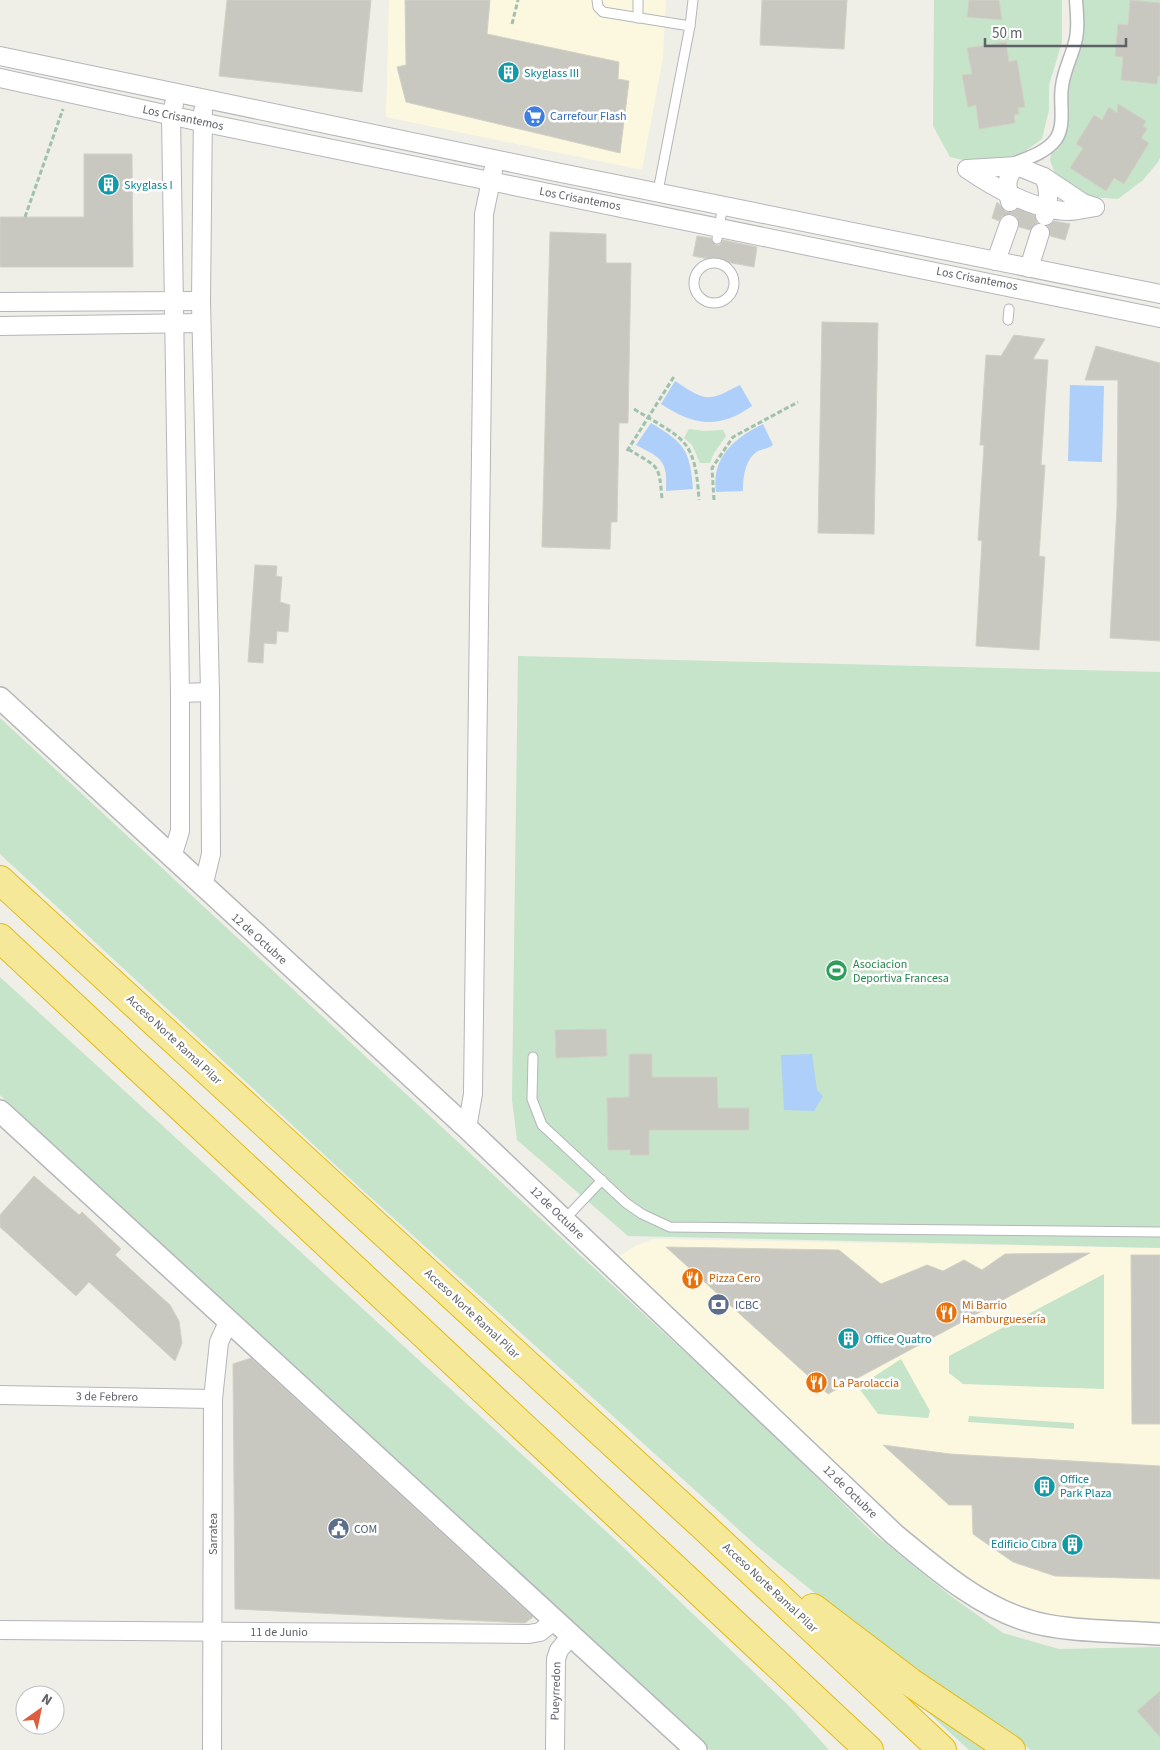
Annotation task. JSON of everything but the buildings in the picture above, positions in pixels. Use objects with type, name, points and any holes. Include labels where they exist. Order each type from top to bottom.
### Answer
[{"type":"highway","name":"Acceso Norte Ramal Pilar","points":[[0,880],[702,1525],[942,1750]]},
{"type":"highway","points":[[0,938],[869,1750]]},
{"type":"highway","points":[[702,1525],[910,1682],[1011,1750]]},
{"type":"highway","points":[[737,1626],[843,1750]]},
{"type":"street","points":[[1012,166],[1044,177],[1083,203],[1096,207],[1067,211],[1044,218],[1010,208],[967,169],[1012,166],[1049,147],[1057,137],[1061,121],[1061,88],[1065,68],[1075,45],[1077,24],[1076,0]]},
{"type":"street","name":"Los Crisantemos","points":[[0,56],[496,161],[658,191],[1160,294]]},
{"type":"street","name":"Los Crisantemos","points":[[0,78],[201,122],[490,181],[719,233],[881,260],[1011,291],[1160,318]]},
{"type":"street","points":[[172,856],[180,831],[180,693],[171,115],[176,94]]},
{"type":"street","points":[[203,887],[211,854],[210,692],[201,323],[201,122],[204,99]]},
{"type":"street","points":[[467,1128],[473,1094],[484,214],[496,161]]},
{"type":"street","points":[[996,261],[1010,208],[1007,178],[1012,166]]},
{"type":"street","points":[[1011,291],[1044,218],[1048,187],[1044,177]]},
{"type":"street","points":[[881,260],[885,238]]},
{"type":"street","points":[[0,302],[201,301]]},
{"type":"street","points":[[0,326],[201,323]]},
{"type":"street","points":[[180,693],[210,692]]},
{"type":"street","name":"12 de Octubre","points":[[0,698],[172,856],[203,887],[467,1128],[895,1535],[933,1566],[997,1609],[1028,1621],[1062,1626],[1160,1634]]},
{"type":"street","points":[[0,1111],[696,1750]]},
{"type":"street","name":"Sarratea","points":[[212,1750],[213,1399],[219,1342],[229,1320]]},
{"type":"street","name":"3 de Febrero","points":[[0,1395],[213,1399]]},
{"type":"street","name":"11 de Junio","points":[[0,1630],[529,1634],[540,1632],[554,1621]]},
{"type":"street","name":"Pueyrredon","points":[[555,1750],[556,1659],[559,1650],[571,1636]]},
{"type":"lane","points":[[597,0],[598,8],[603,12],[690,26]]},
{"type":"lane","points":[[638,0],[638,18]]},
{"type":"lane","points":[[658,191],[690,26],[693,0]]},
{"type":"lane","points":[[719,233],[723,205]]},
{"type":"lane","points":[[713,261],[727,268],[733,281],[730,293],[726,298],[713,302],[707,301],[697,293],[694,280],[699,269],[713,261]]},
{"type":"lane","points":[[1008,320],[1009,309]]},
{"type":"lane","points":[[533,1057],[532,1099],[542,1125],[626,1203],[642,1214],[670,1227],[1160,1232]]},
{"type":"lane","points":[[564,1220],[602,1180]]},
{"type":"path","points":[[512,24],[518,0]]},
{"type":"path","points":[[25,217],[69,92]]},
{"type":"path","points":[[662,500],[660,472],[652,464],[628,450],[675,375]]},
{"type":"path","points":[[714,500],[712,468],[732,437],[798,402]]},
{"type":"path","points":[[634,409],[681,438],[687,445],[697,468],[698,500]]},
{"type":"shaded area","points":[[389,0],[666,0],[663,58],[642,170],[386,117]]},
{"type":"shaded area","points":[[653,1239],[1160,1248],[1160,1623],[1062,1620],[1012,1608],[901,1530],[617,1258],[635,1246]]},
{"type":"green space","points":[[934,0],[1062,0],[1062,42],[1049,85],[1049,110],[1042,139],[1011,161],[980,164],[950,157],[933,126]]},
{"type":"green space","points":[[1073,0],[1160,0],[1160,158],[1143,180],[1118,199],[1091,197],[1067,185],[1054,171],[1050,160],[1071,54]]},
{"type":"green space","points":[[689,429],[704,431],[723,430],[726,436],[714,453],[710,463],[700,463],[692,445],[684,438]]},
{"type":"green space","name":"Asociacion Deportiva Francesa","points":[[518,656],[1160,672],[1160,1248],[628,1236],[517,1140],[512,1100]]},
{"type":"green space","points":[[0,718],[770,1431],[874,1534],[952,1597],[1003,1633],[1059,1649],[1160,1647],[1160,1750],[1031,1750],[842,1615],[758,1547],[357,1185],[0,854]]},
{"type":"green space","points":[[0,977],[622,1546],[791,1708],[829,1750],[710,1750],[396,1463],[0,1095]]},
{"type":"green space","points":[[1104,1274],[1104,1389],[963,1384],[949,1373],[949,1356]]},
{"type":"green space","points":[[901,1359],[930,1411],[928,1418],[878,1414],[858,1387]]},
{"type":"green space","points":[[969,1416],[1074,1423],[1074,1429],[968,1422]]},
{"type":"green space","points":[[920,1705],[999,1750],[969,1750]]},
{"type":"water","points":[[675,381],[694,393],[707,397],[713,397],[740,385],[752,406],[740,414],[717,421],[706,422],[684,417],[661,404]]},
{"type":"water","points":[[1070,385],[1104,386],[1102,462],[1068,461]]},
{"type":"water","points":[[651,423],[671,436],[683,448],[690,465],[693,489],[666,491],[666,473],[661,461],[652,453],[636,445]]},
{"type":"water","points":[[763,424],[773,445],[758,451],[750,459],[744,474],[743,491],[716,492],[715,480],[717,469],[727,450],[743,436]]},
{"type":"water","points":[[812,1054],[817,1090],[823,1096],[814,1111],[784,1110],[781,1055]]},
{"type":"place","name":"Skyglass III","points":[[508,73]]},
{"type":"place","name":"Carrefour Flash","points":[[534,116]]},
{"type":"place","name":"Skyglass I","points":[[108,185]]},
{"type":"place","name":"Asociacion Deportiva Francesa","points":[[837,971]]},
{"type":"place","name":"Pizza Cero","points":[[693,1278]]},
{"type":"place","name":"ICBC","points":[[719,1305]]},
{"type":"place","name":"Mi Barrio Hamburguesería","points":[[946,1312]]},
{"type":"place","name":"Office Quatro","points":[[849,1339]]},
{"type":"place","name":"La Parolaccia","points":[[817,1383]]},
{"type":"place","name":"Office Park Plaza","points":[[1044,1486]]},
{"type":"place","name":"COM","points":[[338,1529]]},
{"type":"place","name":"Edificio Cibra","points":[[1073,1544]]}]
